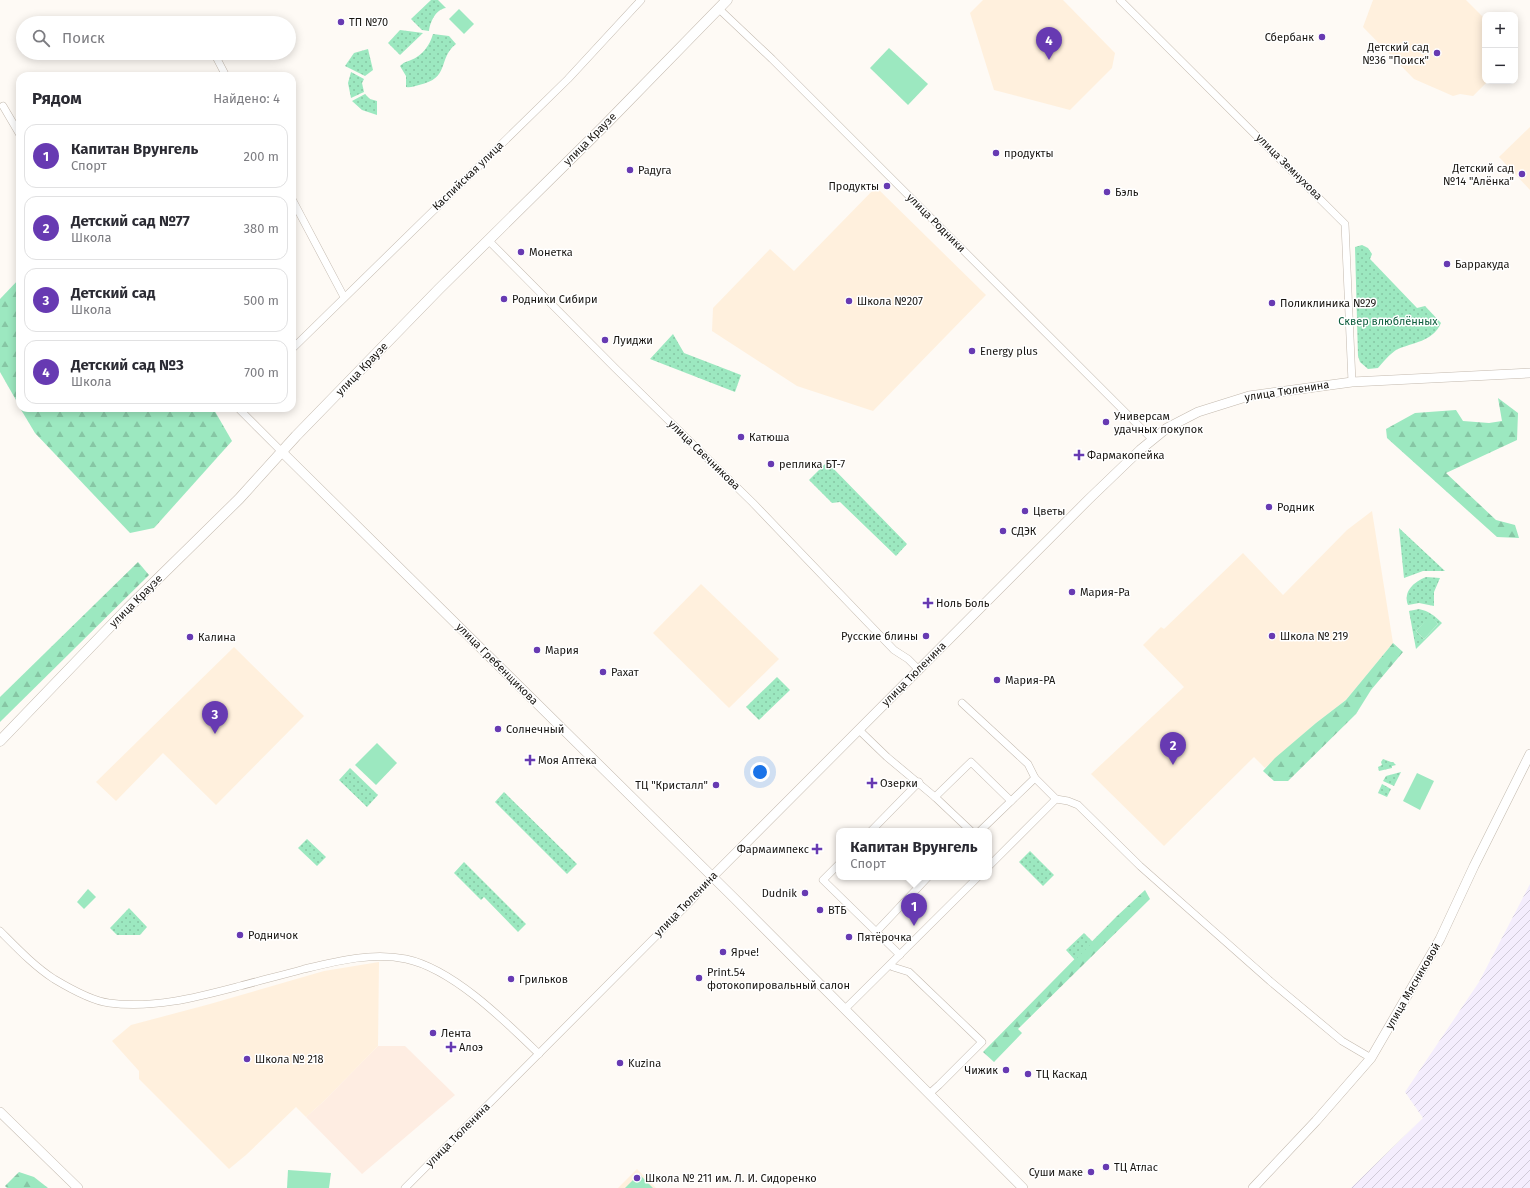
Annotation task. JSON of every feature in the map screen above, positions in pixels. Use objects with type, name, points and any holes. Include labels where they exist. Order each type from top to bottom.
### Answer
[{"type":"main road","name":"улица Краузе","points":[[0,741],[128,608],[239,499],[320,411],[488,240],[604,126],[726,0]]},
{"type":"street","name":"Каспийская улица","points":[[296,345],[568,79],[640,0]]},
{"type":"street","name":"улица Земнухова","points":[[1120,0],[1345,224],[1352,382]]},
{"type":"street","name":"улица Родники","points":[[718,8],[776,63],[1152,439]]},
{"type":"street","points":[[218,60],[224,72]]},
{"type":"street","points":[[3,106],[16,128]]},
{"type":"street","points":[[296,207],[344,297]]},
{"type":"street","name":"улица Свечникова","points":[[488,240],[615,368],[750,499],[894,650],[908,659],[919,670]]},
{"type":"street","name":"улица Тюленина","points":[[405,1188],[692,900],[712,877],[1089,499],[1152,439],[1167,428],[1198,412],[1249,396],[1352,382],[1530,373]]},
{"type":"street","points":[[242,412],[282,452]]},
{"type":"street","name":"улица Гребенщикова","points":[[282,452],[845,1009],[1023,1188]]},
{"type":"street","points":[[962,703],[1028,764],[1034,778],[1056,800],[1068,801],[1078,805],[1140,866],[1270,981],[1342,1041],[1371,1058]]},
{"type":"street","points":[[860,730],[887,757],[919,782],[968,828]]},
{"type":"street","name":"улица Мясниковой","points":[[1253,1188],[1316,1121],[1371,1058],[1440,939],[1474,866],[1530,754]]},
{"type":"street","points":[[936,797],[971,762],[1011,801]]},
{"type":"street","points":[[983,828],[1034,778]]},
{"type":"street","points":[[874,828],[919,782]]},
{"type":"street","points":[[992,863],[1056,800]]},
{"type":"street","points":[[836,867],[824,880],[900,955]]},
{"type":"street","points":[[876,932],[925,880]]},
{"type":"street","points":[[845,1009],[975,880]]},
{"type":"street","points":[[0,931],[36,965],[55,979],[90,997],[108,1003],[165,1004],[356,958],[381,957],[406,959],[434,969],[456,981],[511,1027],[539,1054]]},
{"type":"street","points":[[893,968],[909,972],[982,1042],[929,1094]]},
{"type":"street","points":[[0,1112],[78,1188]]},
{"type":"shaded area","points":[[983,0],[1063,0],[1115,53],[1112,68],[1070,110],[994,90],[970,13]]},
{"type":"shaded area","name":"Детский сад №36 \"Поиск\"","points":[[1373,0],[1466,0],[1482,16],[1482,84],[1485,84],[1473,96],[1460,94],[1453,96],[1414,79],[1363,27]]},
{"type":"shaded area","name":"Детский сад №14 \"Алёнка\"","points":[[1530,127],[1530,190],[1499,157]]},
{"type":"shaded area","name":"Школа №207","points":[[876,187],[986,295],[873,411],[797,386],[712,331],[713,308],[770,249],[794,271]]},
{"type":"shaded area","name":"Школа № 219","points":[[1372,511],[1393,643],[1346,700],[1316,723],[1265,768],[1254,757],[1164,846],[1091,774],[1184,687],[1143,645],[1161,627],[1164,629],[1243,553],[1283,595],[1347,530]]},
{"type":"shaded area","points":[[701,584],[779,659],[729,708],[653,633]]},
{"type":"shaded area","points":[[234,647],[304,716],[216,805],[163,753],[116,801],[96,782]]},
{"type":"shaded area","points":[[1530,884],[1530,1188],[1351,1188],[1423,1118],[1405,1092],[1479,982]]},
{"type":"shaded area","name":"Школа № 218","points":[[379,962],[378,1046],[323,1102],[306,1117],[296,1107],[246,1155],[229,1169],[139,1079],[139,1071],[112,1041],[131,1025],[324,971]]},
{"type":"shaded area","points":[[378,1046],[405,1046],[455,1095],[362,1174],[306,1117],[323,1102]]},
{"type":"shaded area","name":"Школа № 211 им. Л. И. Сидоренко","points":[[637,1169],[656,1188],[618,1188]]},
{"type":"green space","points":[[431,0],[438,0],[446,8],[436,13],[429,31],[422,30],[411,19]]},
{"type":"green space","points":[[459,9],[474,24],[464,34],[449,19]]},
{"type":"green space","points":[[400,30],[423,33],[400,55],[388,43]]},
{"type":"green space","points":[[433,34],[449,36],[456,44],[450,50],[440,73],[436,78],[419,85],[406,87],[406,76],[400,66],[422,53],[428,46]]},
{"type":"green space","points":[[889,48],[928,84],[908,105],[870,68]]},
{"type":"green space","points":[[368,49],[373,70],[365,76],[345,66],[354,53]]},
{"type":"green space","points":[[351,72],[364,79],[362,83],[364,92],[351,98],[348,83]]},
{"type":"green space","points":[[365,94],[370,99],[377,101],[377,115],[362,110],[352,101]]},
{"type":"green space","name":"Сквер влюблённых","points":[[1362,245],[1368,248],[1372,254],[1370,259],[1417,308],[1425,306],[1441,323],[1428,338],[1396,350],[1378,368],[1368,369],[1360,362],[1358,356],[1355,247]]},
{"type":"green space","points":[[16,282],[16,400],[0,372],[0,299]]},
{"type":"green space","points":[[673,334],[684,353],[741,375],[735,392],[650,359]]},
{"type":"green space","points":[[1498,398],[1518,413],[1517,440],[1446,473],[1496,520],[1515,525],[1519,538],[1497,537],[1387,438],[1386,429],[1415,413],[1456,410],[1463,421],[1489,423],[1502,421]]},
{"type":"green space","points":[[22,412],[215,412],[232,441],[154,528],[130,533],[35,433]]},
{"type":"green space","points":[[827,462],[907,544],[896,556],[840,502],[832,503],[809,480]]},
{"type":"green space","points":[[1399,528],[1445,571],[1423,571],[1404,578]]},
{"type":"green space","points":[[138,562],[149,575],[0,722],[0,697]]},
{"type":"green space","points":[[1426,577],[1440,578],[1434,592],[1434,606],[1419,603],[1408,605],[1408,591],[1414,584]]},
{"type":"green space","points":[[1419,609],[1426,611],[1442,623],[1416,649],[1409,611]],"holes":[[[1430,617],[1438,624],[1424,639],[1416,631]]]},
{"type":"green space","points":[[1430,616],[1438,624],[1424,639],[1416,631]]},
{"type":"green space","points":[[1393,643],[1403,652],[1371,690],[1356,714],[1288,781],[1274,781],[1263,771],[1275,758],[1346,700]]},
{"type":"green space","points":[[777,677],[790,690],[759,720],[746,707]]},
{"type":"green space","points":[[377,743],[397,763],[376,785],[355,765]]},
{"type":"green space","points":[[1383,759],[1393,762],[1396,765],[1392,766],[1392,768],[1379,771],[1378,767],[1382,765],[1381,762]]},
{"type":"green space","points":[[350,768],[378,795],[367,807],[339,780]]},
{"type":"green space","points":[[1401,772],[1394,786],[1383,781],[1386,776]]},
{"type":"green space","points":[[1417,773],[1434,781],[1420,810],[1403,801]]},
{"type":"green space","points":[[1382,784],[1391,789],[1387,797],[1378,793]]},
{"type":"green space","points":[[504,792],[577,864],[567,874],[495,802]]},
{"type":"green space","points":[[307,839],[326,857],[317,866],[298,848]]},
{"type":"green space","points":[[1030,851],[1054,875],[1043,886],[1019,862]]},
{"type":"green space","points":[[464,862],[526,924],[518,932],[484,897],[481,900],[454,873]]},
{"type":"green space","points":[[88,889],[96,897],[84,909],[77,902]]},
{"type":"green space","points":[[1145,890],[1150,899],[1018,1029],[1022,1033],[994,1062],[983,1052],[1117,916]]},
{"type":"green space","points":[[129,908],[147,927],[140,935],[117,935],[110,928]]},
{"type":"green space","points":[[1084,933],[1093,942],[1075,960],[1066,950]]},
{"type":"green space","points":[[288,1170],[331,1173],[329,1188],[287,1188]]},
{"type":"green space","points":[[19,1172],[34,1177],[48,1188],[7,1188],[5,1186]]},
{"type":"green space","points":[[639,1174],[653,1188],[625,1188]]},
{"type":"place","name":"ТП №70","points":[[341,22]]},
{"type":"place","name":"Сбербанк","points":[[1322,37]]},
{"type":"place","name":"Детский сад №36 \"Поиск\"","points":[[1437,53]]},
{"type":"place","name":"Детский сад №3","points":[[1049,60]]},
{"type":"place","name":"продукты","points":[[996,153]]},
{"type":"place","name":"Радуга","points":[[630,170]]},
{"type":"place","name":"Детский сад №14 \"Алёнка\"","points":[[1522,174]]},
{"type":"place","name":"Продукты","points":[[887,186]]},
{"type":"place","name":"Бэль","points":[[1107,192]]},
{"type":"place","name":"Монетка","points":[[521,252]]},
{"type":"place","name":"Барракуда","points":[[1447,264]]},
{"type":"place","name":"Родники Сибири","points":[[504,299]]},
{"type":"place","name":"Школа №207","points":[[849,301]]},
{"type":"place","name":"Поликлиника №29","points":[[1272,303]]},
{"type":"place","name":"Луиджи","points":[[605,340]]},
{"type":"place","name":"Energy plus","points":[[972,351]]},
{"type":"place","name":"Универсам удачных покупок","points":[[1106,422]]},
{"type":"place","name":"Катюша","points":[[741,437]]},
{"type":"place","name":"Фармакопейка","points":[[1079,455]]},
{"type":"place","name":"реплика БТ-7","points":[[771,464]]},
{"type":"place","name":"Родник","points":[[1269,507]]},
{"type":"place","name":"Цветы","points":[[1025,511]]},
{"type":"place","name":"СДЭК","points":[[1003,531]]},
{"type":"place","name":"Мария-Ра","points":[[1072,592]]},
{"type":"place","name":"Ноль Боль","points":[[928,603]]},
{"type":"place","name":"Русские блины","points":[[926,636]]},
{"type":"place","name":"Школа № 219","points":[[1272,636]]},
{"type":"place","name":"Калина","points":[[190,637]]},
{"type":"place","name":"Мария","points":[[537,650]]},
{"type":"place","name":"Рахат","points":[[603,672]]},
{"type":"place","name":"Мария-РА","points":[[997,680]]},
{"type":"place","name":"Солнечный","points":[[498,729]]},
{"type":"place","name":"Детский сад","points":[[215,734]]},
{"type":"place","name":"Моя Аптека","points":[[530,760]]},
{"type":"place","name":"Детский сад №77","points":[[1173,765]]},
{"type":"place","name":"Озерки","points":[[872,783]]},
{"type":"place","name":"ТЦ \"Кристалл\"","points":[[716,785]]},
{"type":"place","name":"Фармаимпекс","points":[[817,849]]},
{"type":"place","name":"Dudnik","points":[[805,893]]},
{"type":"place","name":"ВТБ","points":[[820,910]]},
{"type":"place","name":"Капитан Врунгель","points":[[914,926]]},
{"type":"place","name":"Родничок","points":[[240,935]]},
{"type":"place","name":"Пятёрочка","points":[[849,937]]},
{"type":"place","name":"Ярче!","points":[[723,952]]},
{"type":"place","name":"Print.54 фотокопировальный салон","points":[[699,978]]},
{"type":"place","name":"Грильков","points":[[511,979]]},
{"type":"place","name":"Лента","points":[[433,1033]]},
{"type":"place","name":"Алоэ","points":[[451,1047]]},
{"type":"place","name":"Школа № 218","points":[[247,1059]]},
{"type":"place","name":"Kuzina","points":[[620,1063]]},
{"type":"place","name":"Чижик","points":[[1006,1070]]},
{"type":"place","name":"ТЦ Каскад","points":[[1028,1074]]},
{"type":"place","name":"ТЦ Атлас","points":[[1106,1167]]},
{"type":"place","name":"Суши маке","points":[[1091,1172]]},
{"type":"place","name":"Школа № 211 им. Л. И. Сидоренко","points":[[637,1178]]}]
